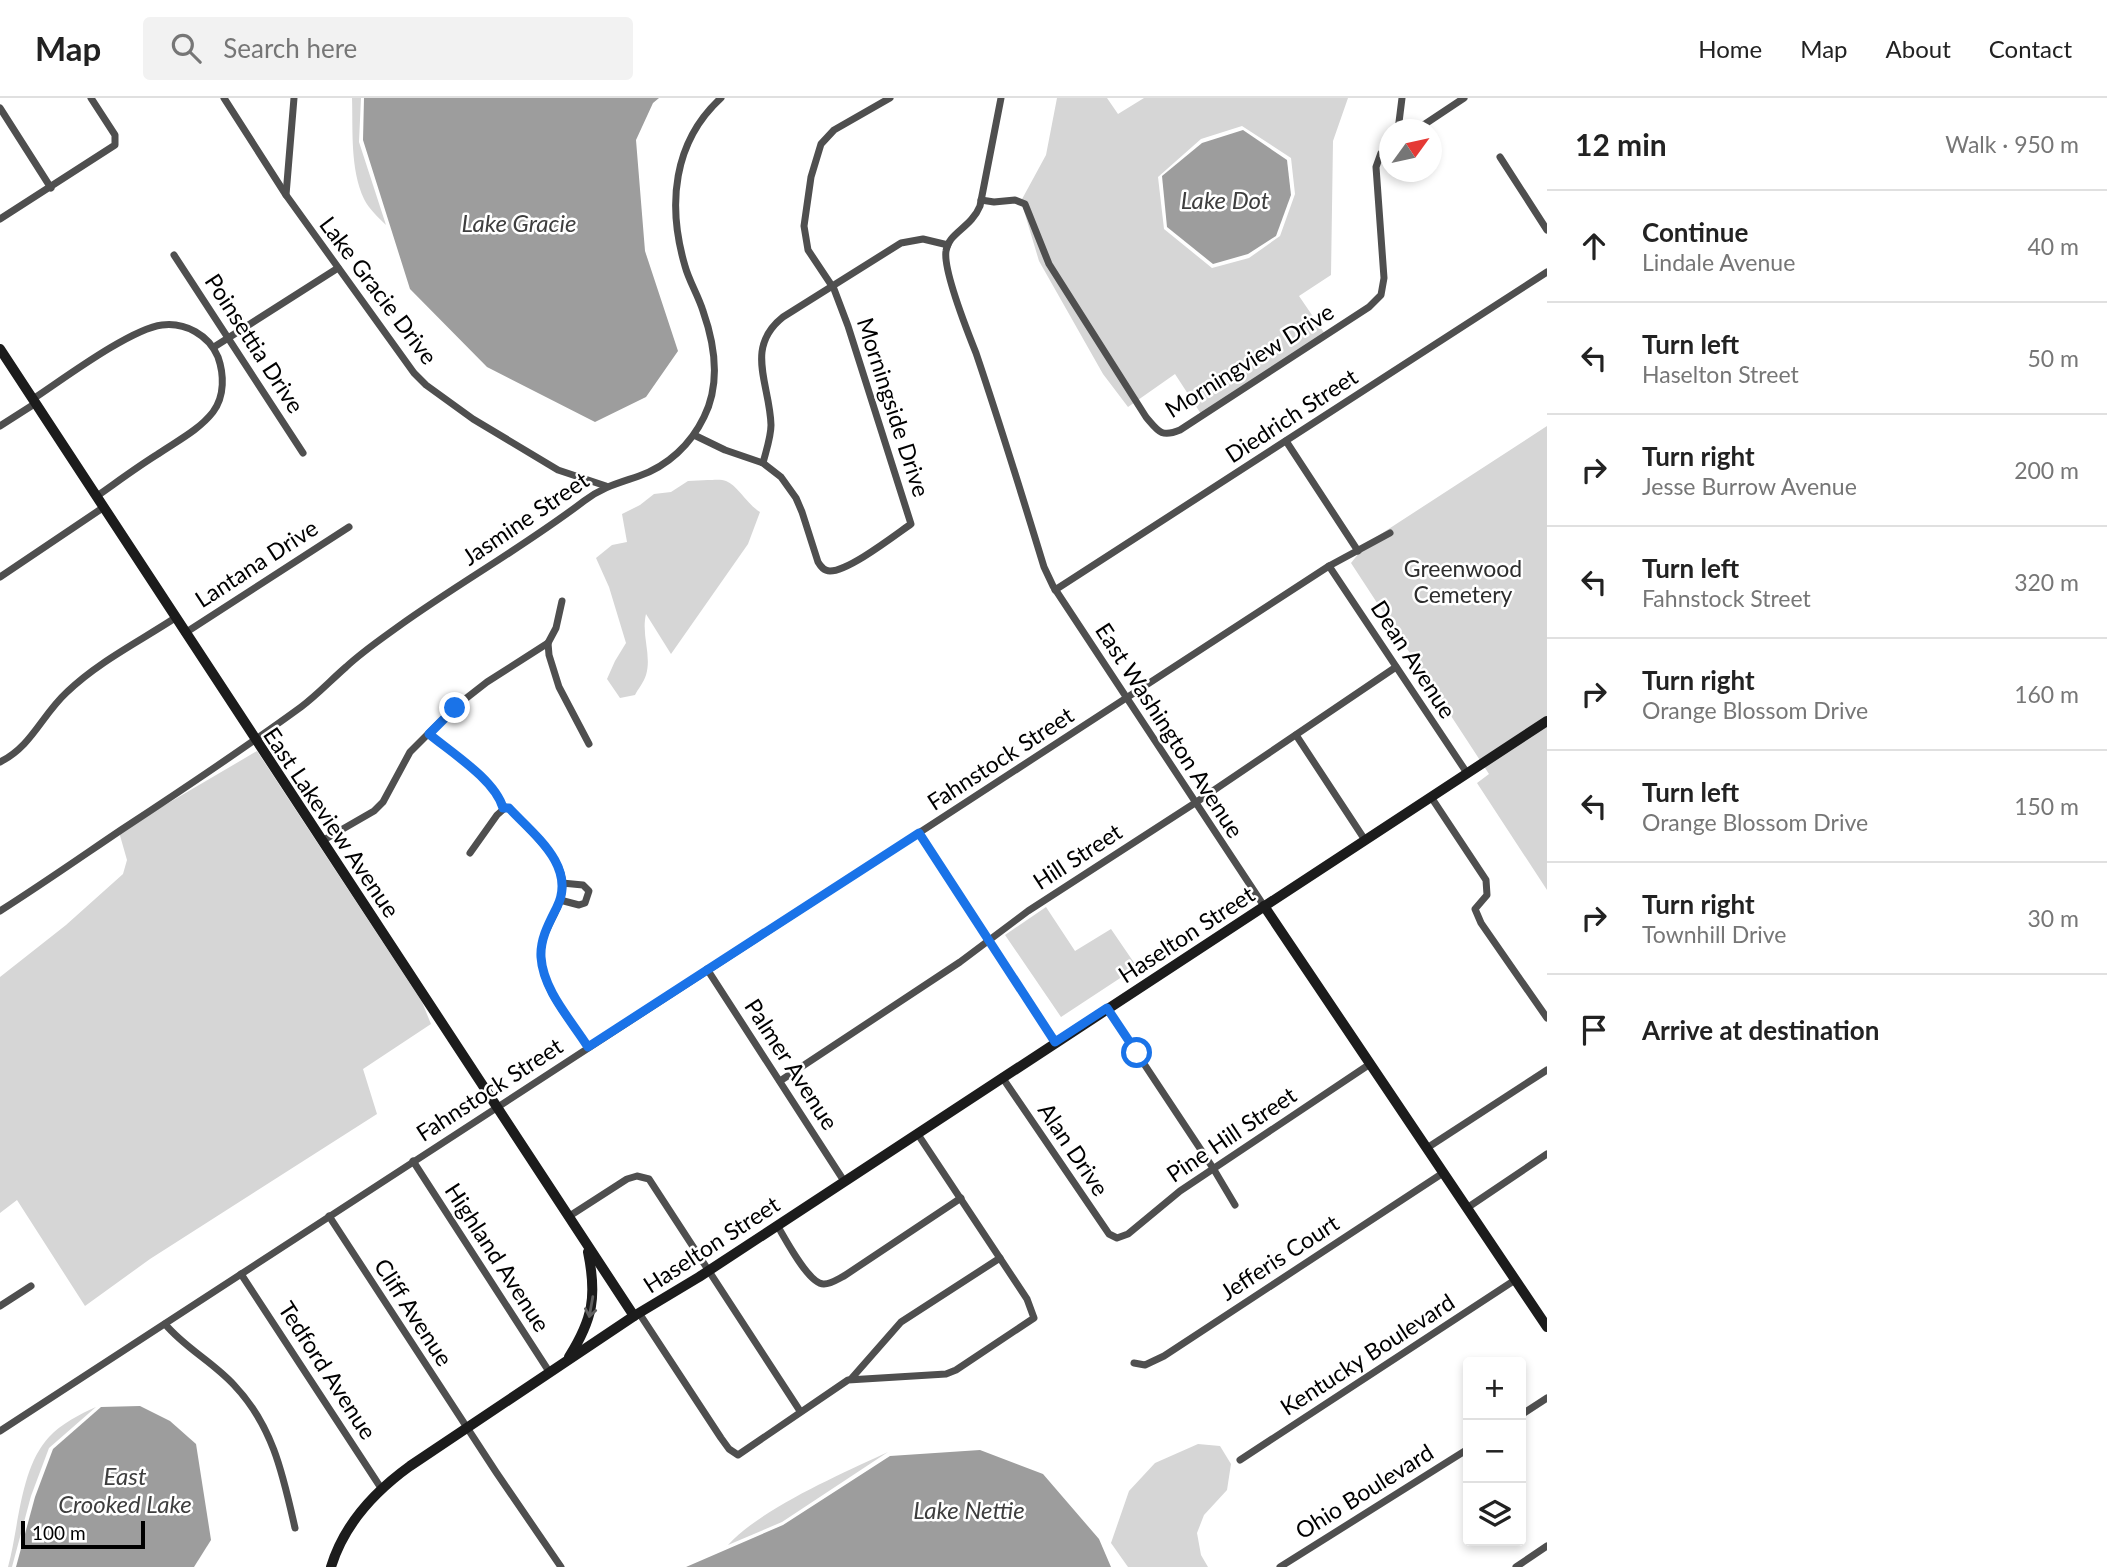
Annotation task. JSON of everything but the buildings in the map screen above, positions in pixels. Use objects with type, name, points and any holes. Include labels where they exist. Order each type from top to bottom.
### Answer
[{"type":"street","points":[[0,219],[113,148],[117,142],[115,135],[91,98]]},
{"type":"street","name":"Lake Gracie Drive","points":[[224,98],[286,195],[414,373],[473,419],[558,470],[606,486]]},
{"type":"street","points":[[286,195],[294,98]]},
{"type":"street","points":[[721,98],[698,123],[683,150],[676,197],[680,247],[688,276],[703,310],[715,363],[710,404],[694,435],[762,463],[771,426],[762,361],[763,340],[768,331],[783,317],[901,243],[923,239],[948,245],[952,237],[973,221],[981,200],[1001,98]]},
{"type":"street","points":[[832,287],[812,258],[805,236],[805,212],[817,154],[821,144],[834,130],[890,98]]},
{"type":"street","points":[[1399,119],[1402,98]]},
{"type":"street","points":[[1432,119],[1464,98]]},
{"type":"street","points":[[0,108],[51,188]]},
{"type":"street","points":[[1500,157],[1547,230]]},
{"type":"street","name":"Morningview Drive","points":[[981,200],[1015,200],[1025,204],[1044,254],[1061,283],[1146,416],[1156,429],[1170,434],[1359,314],[1381,295],[1384,278],[1376,167],[1379,159]]},
{"type":"street","name":"East Washington Avenue","points":[[948,245],[946,256],[954,291],[1002,430],[1044,567],[1055,590],[1547,1327]]},
{"type":"street","name":"Poinsettia Drive","points":[[174,255],[303,453]]},
{"type":"street","points":[[214,347],[338,268]]},
{"type":"street","name":"Diedrich Street","points":[[1055,590],[1547,272]]},
{"type":"street","name":"Morningside Drive","points":[[762,463],[781,477],[796,498],[815,555],[825,570],[831,571],[849,565],[911,524],[848,326],[832,287]]},
{"type":"street","points":[[0,426],[105,352],[149,328],[162,325],[181,326],[201,334],[214,347],[223,385],[213,412],[193,431],[97,496]]},
{"type":"street","name":"East Lakeview Avenue","points":[[0,349],[586,1245],[729,1450],[738,1455],[800,1411]]},
{"type":"street","name":"Jasmine Street","points":[[0,911],[256,741],[304,705],[360,654],[399,625],[606,486],[637,477],[657,467],[677,453],[694,435]]},
{"type":"street","points":[[1286,442],[1358,551]]},
{"type":"street","points":[[0,577],[104,507]]},
{"type":"street","name":"Lantana Drive","points":[[185,633],[349,527]]},
{"type":"street","name":"Fahnstock Street","points":[[0,1432],[496,1106],[1329,566],[1390,533]]},
{"type":"street","name":"Dean Avenue","points":[[1329,566],[1467,774]]},
{"type":"street","points":[[322,841],[374,811],[383,802],[410,752],[455,708],[487,682],[548,643],[556,628],[562,601]]},
{"type":"street","points":[[0,762],[20,750],[69,689],[175,618]]},
{"type":"street","points":[[548,643],[552,669],[559,687],[589,744]]},
{"type":"street","name":"Hill Street","points":[[780,1081],[990,940],[1028,911],[1195,803],[1396,667]]},
{"type":"street","name":"Haselton Street","points":[[331,1567],[336,1550],[359,1512],[381,1488],[410,1466],[636,1314],[708,1271],[1547,721]]},
{"type":"street","points":[[429,734],[486,781],[498,794],[503,808]]},
{"type":"street","points":[[1296,735],[1366,840]]},
{"type":"street","points":[[1431,797],[1486,880],[1487,895],[1475,909],[1481,923],[1547,1018]]},
{"type":"street","points":[[470,853],[503,808]]},
{"type":"street","points":[[503,808],[509,808],[550,851],[556,863],[562,883],[560,900],[542,940],[542,969],[552,992],[588,1047]]},
{"type":"street","points":[[919,833],[1055,1042]]},
{"type":"street","points":[[560,900],[579,905],[586,903],[589,897],[589,891],[583,885],[562,883]]},
{"type":"street","name":"Palmer Avenue","points":[[707,970],[844,1181]]},
{"type":"street","points":[[1107,1008],[1213,1168],[1235,1206]]},
{"type":"street","name":"Pine Hill Street","points":[[1117,1238],[1128,1234],[1163,1204],[1213,1168],[1370,1064]]},
{"type":"street","points":[[1427,1148],[1547,1070]]},
{"type":"street","name":"Alan Drive","points":[[1002,1077],[1109,1234],[1117,1238]]},
{"type":"street","points":[[851,1379],[946,1374],[1032,1320],[1027,1299],[917,1133]]},
{"type":"street","points":[[1467,1208],[1547,1154]]},
{"type":"street","name":"Highland Avenue","points":[[413,1161],[550,1373]]},
{"type":"street","name":"Jefferis Court","points":[[1134,1363],[1145,1365],[1164,1356],[1443,1173]]},
{"type":"street","points":[[568,1217],[627,1179],[643,1176],[652,1182],[800,1411],[851,1379],[901,1322],[1000,1258]]},
{"type":"street","points":[[777,1224],[810,1278],[827,1284],[844,1276],[961,1198]]},
{"type":"street","name":"Cliff Avenue","points":[[329,1216],[561,1567]]},
{"type":"street","points":[[566,1363],[585,1330],[593,1303],[593,1280],[586,1245]]},
{"type":"street","name":"Tedford Avenue","points":[[241,1273],[381,1488]]},
{"type":"street","name":"Kentucky Boulevard","points":[[1240,1460],[1515,1280]]},
{"type":"street","points":[[0,1306],[31,1286]]},
{"type":"street","points":[[165,1324],[186,1346],[235,1385],[269,1435],[283,1474],[295,1528]]},
{"type":"street","points":[[1526,1412],[1547,1398]]},
{"type":"street","name":"Ohio Boulevard","points":[[1280,1567],[1463,1452]]},
{"type":"street","points":[[1516,1567],[1547,1546]]},
{"type":"green space","points":[[352,98],[361,98],[359,142],[386,225],[368,206],[356,175]]},
{"type":"green space","points":[[1057,98],[1107,98],[1118,114],[1144,98],[1348,98],[1333,141],[1331,275],[1299,296],[1327,337],[1203,417],[1175,374],[1128,407],[1103,374],[1039,261],[1021,201],[1046,155]],"holes":[[[1242,126],[1291,158],[1295,194],[1280,236],[1249,258],[1212,268],[1164,229],[1158,177],[1201,139]]]},
{"type":"green space","name":"Greenwood Cemetery","points":[[1547,426],[1547,890],[1477,783],[1489,774],[1351,563],[1367,543]]},
{"type":"green space","points":[[722,480],[730,483],[760,512],[748,544],[671,654],[646,614],[646,675],[635,695],[620,698],[607,679],[626,643],[609,587],[596,558],[612,545],[627,542],[622,514],[654,494],[671,492],[688,481]]},
{"type":"green space","points":[[257,751],[422,1002],[431,1024],[363,1069],[377,1114],[150,1259],[85,1306],[17,1200],[0,1213],[0,977],[66,925],[123,874],[127,860],[119,832]]},
{"type":"green space","points":[[1046,907],[1075,951],[1111,929],[1137,967],[1061,1017],[1005,935]]},
{"type":"green space","points":[[96,1407],[49,1448],[31,1496],[12,1567],[8,1567],[26,1481],[39,1450],[59,1428]]},
{"type":"green space","points":[[1198,1444],[1220,1446],[1231,1464],[1227,1490],[1204,1515],[1197,1533],[1201,1555],[1208,1567],[1128,1567],[1111,1543],[1129,1491],[1155,1463]]},
{"type":"green space","points":[[888,1452],[782,1522],[728,1545],[760,1518],[781,1505]]},
{"type":"water","name":"Lake Gracie","points":[[364,98],[659,98],[653,103],[636,140],[645,251],[678,351],[646,397],[595,422],[487,367],[410,289],[363,140]]},
{"type":"water","name":"Lake Dot","points":[[1243,130],[1287,160],[1291,195],[1276,236],[1248,254],[1213,264],[1167,227],[1162,176],[1202,143]]},
{"type":"water","name":"East Crooked Lake","points":[[140,1406],[170,1421],[196,1444],[211,1540],[194,1567],[16,1567],[35,1497],[53,1449],[101,1407]]},
{"type":"water","name":"Lake Nettie","points":[[980,1450],[1043,1474],[1099,1539],[1111,1567],[686,1567],[783,1525],[890,1456]]},
{"type":"route","points":[[455,708],[429,734],[486,781],[498,794],[503,808],[509,808],[550,851],[562,877],[562,897],[542,940],[542,969],[552,992],[588,1047],[919,833],[1055,1042],[1107,1008],[1137,1053]]}]
